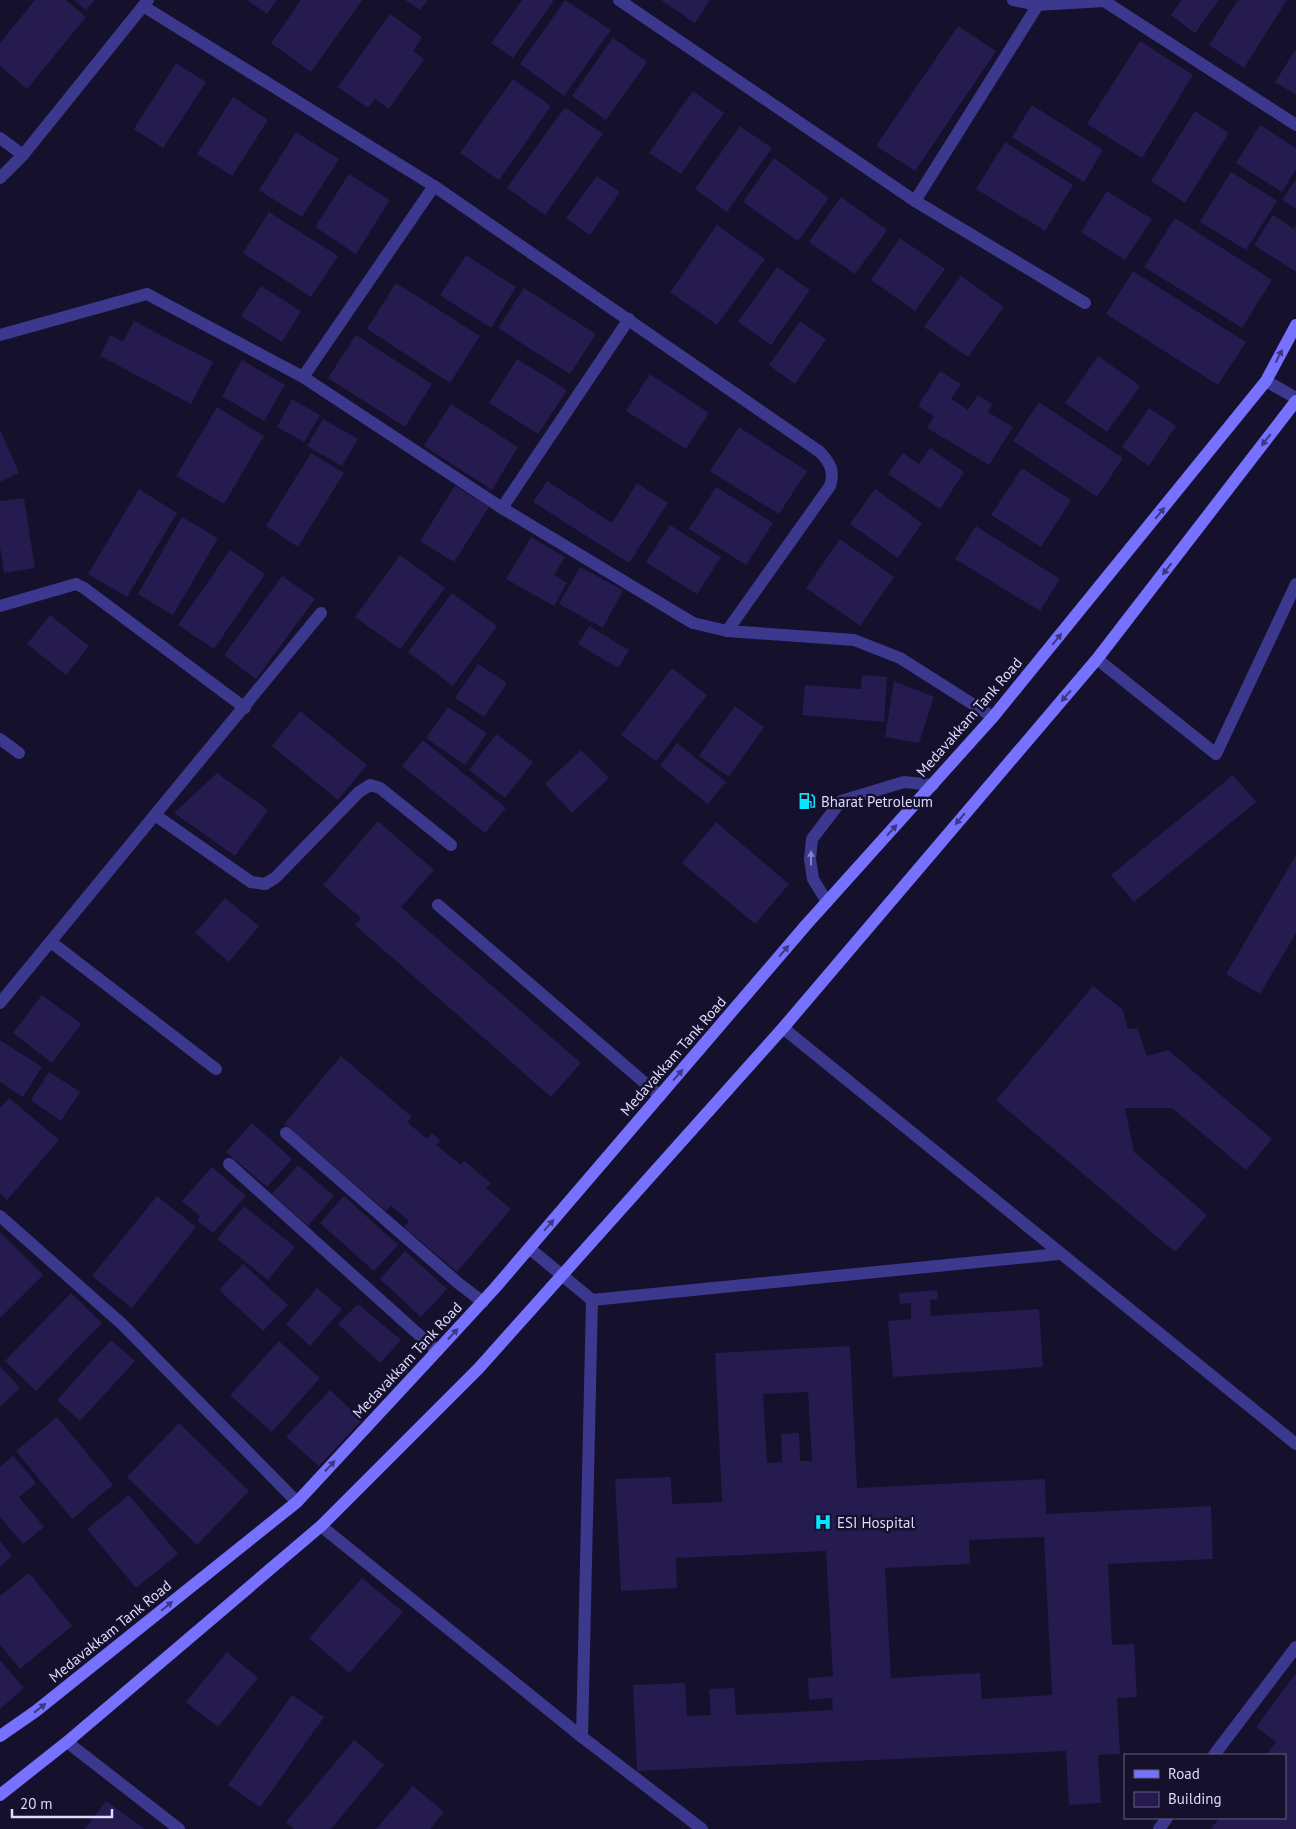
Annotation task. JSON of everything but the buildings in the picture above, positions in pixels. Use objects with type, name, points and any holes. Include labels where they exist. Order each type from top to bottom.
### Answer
[{"type":"main road","name":"Medavakkam Tank Road","points":[[0,1736],[36,1711],[297,1502],[483,1302],[827,902],[993,717],[1266,381],[1292,341],[1296,325]]},
{"type":"main road","points":[[0,1795],[67,1742],[321,1526],[479,1368],[783,1028],[1097,659],[1296,400]]},
{"type":"street","points":[[619,0],[915,201],[1085,303]]},
{"type":"street","points":[[1013,0],[1039,2],[1104,1],[1296,125]]},
{"type":"street","points":[[915,201],[1039,2]]},
{"type":"street","points":[[0,178],[23,155],[146,3],[434,186],[629,318],[820,452],[832,468],[833,477],[830,486],[727,631]]},
{"type":"street","points":[[0,138],[23,155]]},
{"type":"street","points":[[303,377],[434,186]]},
{"type":"street","points":[[0,334],[147,294],[303,377],[502,508],[693,623],[727,631],[854,640],[900,658],[993,717]]},
{"type":"street","points":[[502,508],[629,318]]},
{"type":"street","points":[[1266,381],[1296,400]]},
{"type":"street","points":[[0,606],[76,584],[84,588],[245,708]]},
{"type":"street","points":[[1097,659],[1216,754],[1296,584]]},
{"type":"street","points":[[0,1004],[321,614]]},
{"type":"street","points":[[0,740],[18,753]]},
{"type":"street","points":[[827,902],[818,892],[813,879],[810,859],[812,839],[841,801],[904,782],[933,785]]},
{"type":"street","points":[[155,815],[251,882],[265,884],[275,878],[359,792],[370,785],[380,788],[452,845]]},
{"type":"street","points":[[438,905],[660,1096]]},
{"type":"street","points":[[51,942],[216,1069]]},
{"type":"street","points":[[783,1028],[1059,1254],[1296,1444]]},
{"type":"street","points":[[286,1133],[458,1283],[483,1302]]},
{"type":"street","points":[[229,1164],[437,1351]]},
{"type":"street","points":[[0,1216],[122,1324],[297,1502]]},
{"type":"street","points":[[529,1248],[560,1276],[592,1300],[1059,1254]]},
{"type":"street","points":[[582,1737],[592,1300]]},
{"type":"street","points":[[321,1526],[582,1737],[702,1829]]},
{"type":"street","points":[[1215,1754],[1296,1647]]},
{"type":"street","points":[[67,1742],[179,1829]]},
{"type":"place","name":"Bharat Petroleum","points":[[807,801]]},
{"type":"place","name":"ESI Hospital","points":[[823,1522]]}]
